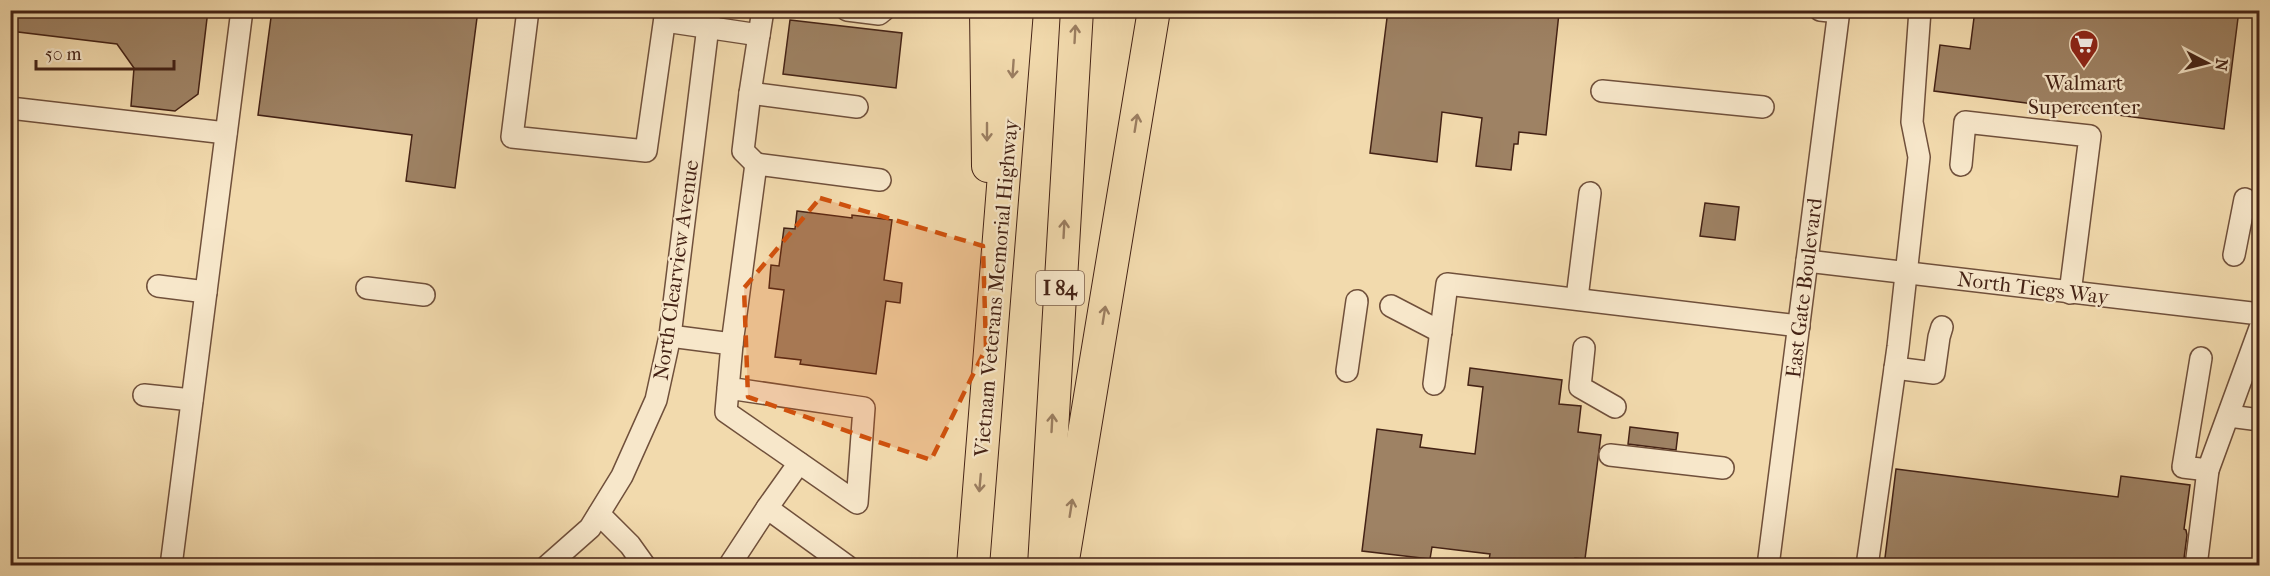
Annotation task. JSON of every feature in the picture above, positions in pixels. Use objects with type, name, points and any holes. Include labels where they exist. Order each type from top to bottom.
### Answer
[{"type":"highway","points":[[986,10],[987,149],[995,299]]},
{"type":"highway","name":"Vietnam Veterans Memorial Highway","points":[[973,566],[1017,10]]},
{"type":"highway","name":"I 84","points":[[1044,566],[1077,10]]},
{"type":"highway","points":[[1062,566],[1155,10]]},
{"type":"street","points":[[171,566],[242,10]]},
{"type":"street","points":[[528,10],[512,137],[646,151],[665,16],[709,19],[759,35]]},
{"type":"street","points":[[763,10],[742,152],[756,164],[880,180]]},
{"type":"street","points":[[847,10],[879,14],[884,10]]},
{"type":"street","points":[[1867,566],[1895,368],[1919,158],[1912,122],[1920,10]]},
{"type":"street","name":"East Gate Boulevard","points":[[1768,566],[1807,261],[1833,11]]},
{"type":"street","name":"North Clearview Avenue","points":[[547,566],[590,528],[622,476],[656,400],[670,336],[709,19]]},
{"type":"street","points":[[1602,91],[1763,108]]},
{"type":"street","points":[[750,93],[858,107]]},
{"type":"street","points":[[10,108],[226,133]]},
{"type":"street","points":[[1961,165],[1965,122],[2090,136],[2070,292]]},
{"type":"street","points":[[728,388],[864,408],[857,503],[726,412],[728,388],[732,344],[756,164]]},
{"type":"street","points":[[1577,298],[1590,193]]},
{"type":"street","points":[[2234,255],[2245,199]]},
{"type":"street","name":"North Tiegs Way","points":[[1807,261],[2259,314]]},
{"type":"street","points":[[1434,384],[1447,284],[1799,326]]},
{"type":"street","points":[[158,286],[206,292]]},
{"type":"street","points":[[367,288],[424,296]]},
{"type":"street","points":[[1347,371],[1357,301]]},
{"type":"street","points":[[1391,306],[1441,332]]},
{"type":"street","points":[[1895,368],[1934,373],[1942,327]]},
{"type":"street","points":[[2196,566],[2208,471],[2259,328]]},
{"type":"street","points":[[670,336],[732,344]]},
{"type":"street","points":[[1584,348],[1580,387],[1615,407]]},
{"type":"street","points":[[2201,358],[2183,467],[2208,471]]},
{"type":"street","points":[[144,395],[192,400]]},
{"type":"street","points":[[2229,416],[2259,420]]},
{"type":"street","points":[[1610,455],[1723,468]]},
{"type":"street","points":[[729,566],[799,463]]},
{"type":"street","points":[[767,508],[847,566]]},
{"type":"street","points":[[599,514],[630,545],[645,566]]},
{"type":"highlighted area","points":[[820,198],[983,246],[986,348],[931,460],[748,397],[744,288]]},
{"type":"building","points":[[10,10],[208,10],[198,94],[175,111],[131,106],[134,68],[117,44],[10,31]]},
{"type":"building","points":[[272,10],[478,10],[455,188],[406,181],[412,135],[258,115]]},
{"type":"building","points":[[1388,10],[1540,10],[1559,13],[1546,135],[1519,132],[1518,144],[1514,144],[1511,170],[1476,166],[1482,118],[1442,112],[1437,162],[1370,153]]},
{"type":"building","name":"Walmart Supercenter","points":[[1975,10],[2239,10],[2224,129],[1934,91],[1940,45],[1970,49]]},
{"type":"building","points":[[790,20],[902,33],[896,88],[783,74]]},
{"type":"building","points":[[1705,203],[1739,207],[1735,240],[1700,236]]},
{"type":"building","points":[[797,211],[892,220],[884,280],[902,283],[900,303],[886,301],[876,374],[800,364],[801,360],[775,357],[784,290],[769,288],[771,265],[779,266],[784,228],[795,229]]},
{"type":"building","points":[[1470,368],[1562,380],[1559,404],[1581,406],[1578,432],[1601,435],[1585,559],[1575,558],[1574,566],[1488,566],[1490,554],[1432,547],[1430,559],[1362,551],[1377,429],[1422,435],[1420,447],[1475,454],[1483,387],[1468,385]]},
{"type":"building","points":[[1630,427],[1678,433],[1676,450],[1628,444]]},
{"type":"building","points":[[1896,469],[2118,497],[2121,476],[2190,485],[2184,529],[2187,535],[2183,566],[1884,566]]},
{"type":"place","name":"Walmart Supercenter","points":[[2084,70]]}]
